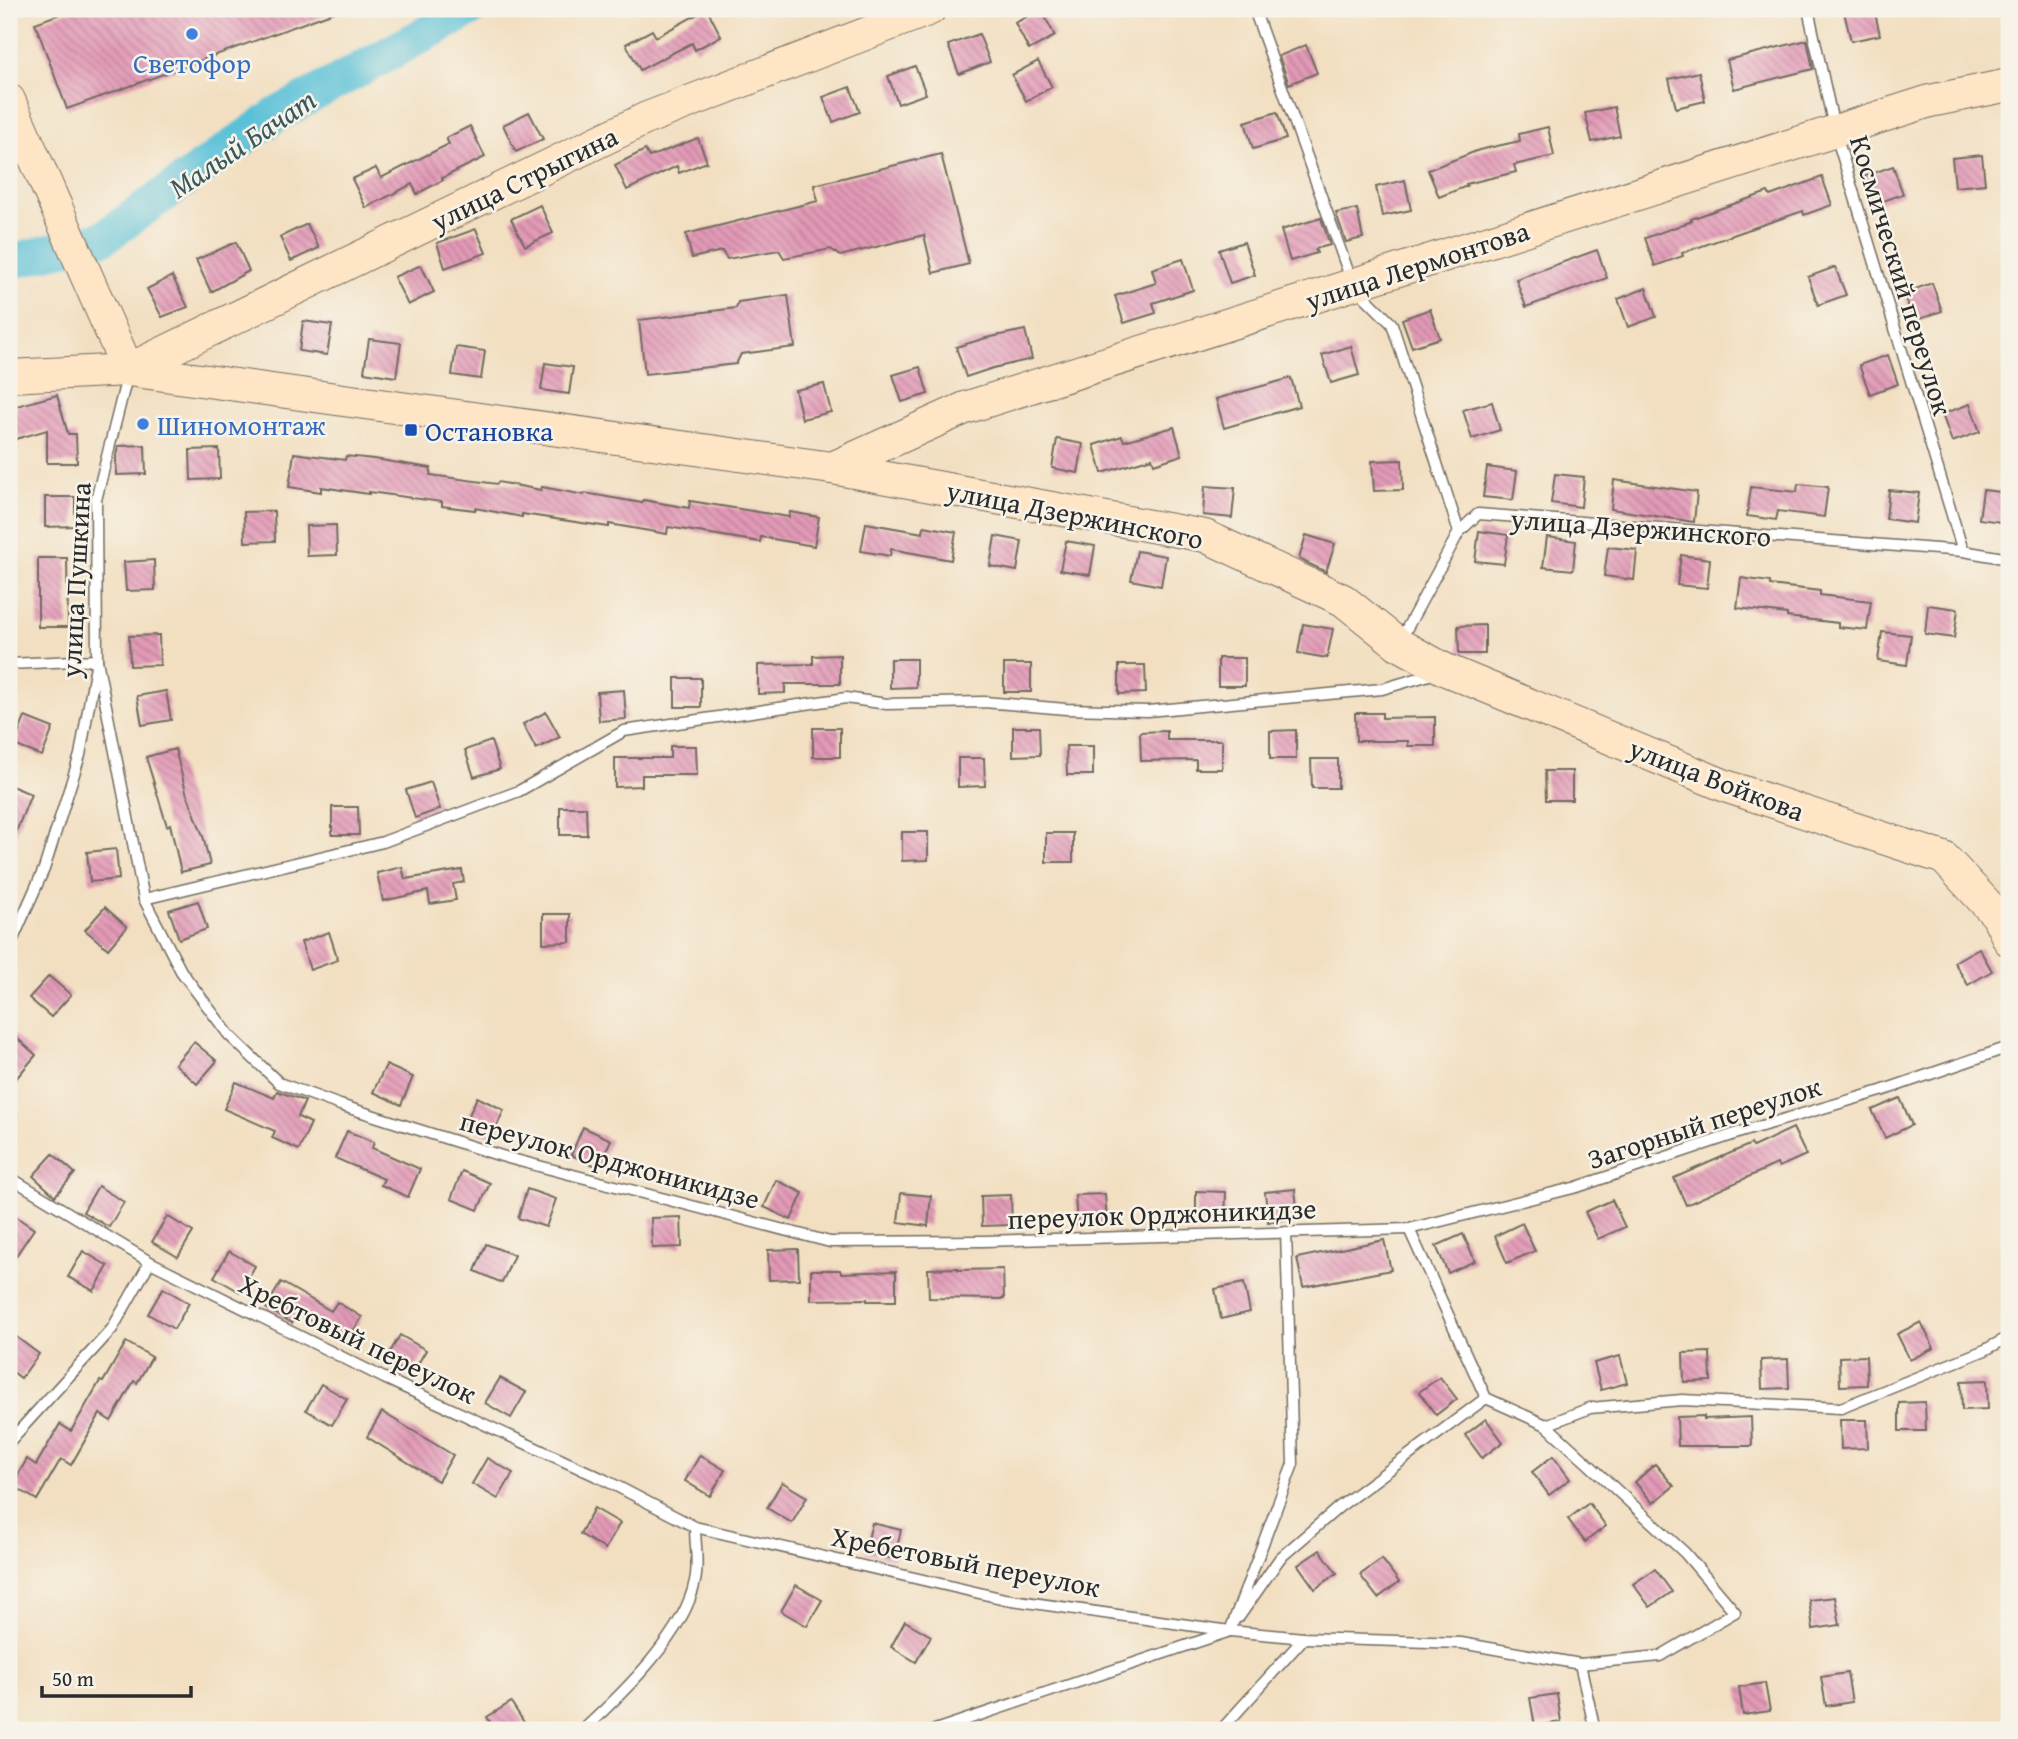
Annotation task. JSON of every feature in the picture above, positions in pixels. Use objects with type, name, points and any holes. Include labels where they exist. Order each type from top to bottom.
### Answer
[{"type":"street","name":"улица Стрыгина","points":[[128,370],[647,118],[930,9]]},
{"type":"street","name":"улица Лермонтова","points":[[832,468],[965,408],[1930,101],[2009,85]]},
{"type":"street","points":[[9,100],[128,370],[9,376]]},
{"type":"street","name":"улица Дзержинского","points":[[128,370],[832,468],[1205,536],[1343,600],[1398,644]]},
{"type":"street","name":"улица Войкова","points":[[1398,644],[1446,670],[1728,787],[1944,858],[1997,915],[2009,940]]},
{"type":"lane","points":[[1254,9],[1353,285],[1392,324],[1459,532]]},
{"type":"lane","name":"Космический переулок","points":[[1808,9],[1835,132],[1963,551]]},
{"type":"lane","name":"улица Пушкина","points":[[9,948],[44,869],[80,755],[97,660],[96,500],[128,370]]},
{"type":"lane","name":"улица Дзержинского","points":[[1398,644],[1459,532],[1478,514],[1963,551],[2009,559]]},
{"type":"lane","points":[[9,664],[97,660]]},
{"type":"lane","name":"переулок Орджоникидзе","points":[[97,660],[144,900],[181,971],[229,1035],[279,1083],[508,1158],[830,1242],[1409,1229]]},
{"type":"lane","points":[[144,900],[383,842],[519,791],[624,731],[846,698],[887,704],[984,702],[1066,709],[1148,711],[1382,689],[1446,670]]},
{"type":"lane","name":"Загорный переулок","points":[[1409,1229],[1577,1187],[1741,1132],[1881,1091],[2009,1047]]},
{"type":"lane","name":"Хребтовый переулок","points":[[9,1177],[150,1262],[384,1378],[603,1479],[695,1527]]},
{"type":"lane","points":[[1409,1229],[1486,1398],[1546,1424],[1590,1408],[1682,1400],[1841,1408],[2009,1338]]},
{"type":"lane","points":[[1230,1631],[1293,1464],[1286,1232]]},
{"type":"lane","points":[[9,1442],[111,1329],[150,1262]]},
{"type":"lane","points":[[935,1730],[1230,1631],[1280,1558],[1339,1507],[1486,1398]]},
{"type":"lane","name":"Хребетовый переулок","points":[[695,1527],[1005,1598],[1230,1631],[1304,1638],[1461,1643],[1580,1664],[1660,1656],[1735,1612],[1685,1553],[1546,1424]]},
{"type":"lane","points":[[583,1730],[656,1657],[684,1615],[696,1580],[695,1527]]},
{"type":"lane","points":[[1221,1730],[1304,1638]]},
{"type":"lane","points":[[1580,1664],[1595,1730]]},
{"type":"building","points":[[74,9],[337,11],[67,109],[35,23]]},
{"type":"building","points":[[707,9],[721,36],[695,50],[692,43],[640,70],[626,44],[652,30],[656,37]]},
{"type":"building","points":[[1041,9],[1055,36],[1029,50],[1015,23]]},
{"type":"building","points":[[1874,9],[1880,35],[1851,41],[1844,12]]},
{"type":"building","points":[[979,34],[990,62],[959,74],[948,45]]},
{"type":"building","points":[[1807,40],[1813,69],[1734,89],[1727,60]]},
{"type":"building","points":[[1306,45],[1317,73],[1289,84],[1279,56]]},
{"type":"building","points":[[1038,61],[1052,87],[1026,101],[1012,75]]},
{"type":"building","points":[[915,66],[926,94],[898,104],[888,76]]},
{"type":"building","points":[[1699,72],[1705,101],[1676,108],[1669,79]]},
{"type":"building","points":[[850,87],[860,112],[833,122],[823,97]]},
{"type":"building","points":[[1614,107],[1620,136],[1592,142],[1585,113]]},
{"type":"building","points":[[529,112],[543,139],[516,152],[503,125]]},
{"type":"building","points":[[1277,112],[1286,139],[1253,149],[1245,122]]},
{"type":"building","points":[[470,126],[485,157],[442,178],[443,180],[417,194],[412,184],[366,208],[352,179],[376,168],[381,178],[449,144],[446,138]]},
{"type":"building","points":[[1548,127],[1554,156],[1514,165],[1516,172],[1466,184],[1467,186],[1439,197],[1428,170],[1479,150],[1520,141],[1519,134]]},
{"type":"building","points":[[698,138],[707,162],[679,173],[677,166],[627,190],[615,165],[645,150],[649,157]]},
{"type":"building","points":[[941,154],[969,264],[933,273],[924,235],[840,256],[831,249],[784,258],[779,250],[727,259],[722,251],[692,258],[686,234],[818,201],[814,185]]},
{"type":"building","points":[[1982,155],[1985,184],[1955,187],[1952,158]]},
{"type":"building","points":[[1893,166],[1903,194],[1875,204],[1865,176]]},
{"type":"building","points":[[1822,177],[1832,205],[1804,215],[1803,211],[1750,229],[1682,253],[1683,256],[1655,266],[1645,238],[1768,192],[1770,196]]},
{"type":"building","points":[[1405,180],[1411,210],[1382,216],[1376,187]]},
{"type":"building","points":[[540,205],[553,233],[525,246],[511,219]]},
{"type":"building","points":[[1357,209],[1363,238],[1346,242],[1336,213]]},
{"type":"building","points":[[1321,218],[1330,245],[1315,249],[1317,253],[1290,261],[1281,230]]},
{"type":"building","points":[[307,224],[319,248],[291,261],[280,237]]},
{"type":"building","points":[[476,229],[486,253],[445,268],[437,243]]},
{"type":"building","points":[[236,242],[249,271],[211,292],[196,260]]},
{"type":"building","points":[[1244,242],[1255,275],[1230,283],[1219,250]]},
{"type":"building","points":[[1597,250],[1607,278],[1526,307],[1516,279]]},
{"type":"building","points":[[1183,259],[1193,290],[1153,303],[1156,313],[1124,323],[1115,296],[1156,283],[1152,269]]},
{"type":"building","points":[[421,265],[434,292],[408,305],[394,277]]},
{"type":"building","points":[[1835,267],[1846,295],[1818,305],[1808,277]]},
{"type":"building","points":[[172,276],[188,307],[162,317],[147,289]]},
{"type":"building","points":[[1932,283],[1942,311],[1914,321],[1904,293]]},
{"type":"building","points":[[1646,288],[1656,317],[1628,327],[1618,299]]},
{"type":"building","points":[[788,295],[795,347],[741,354],[736,364],[645,374],[639,320],[736,308],[738,302]]},
{"type":"building","points":[[1430,309],[1440,338],[1412,347],[1402,319]]},
{"type":"building","points":[[303,321],[332,325],[327,355],[299,351]]},
{"type":"building","points":[[1025,330],[1032,359],[966,377],[956,347]]},
{"type":"building","points":[[369,339],[401,343],[396,377],[364,372]]},
{"type":"building","points":[[1351,346],[1359,375],[1331,383],[1322,355]]},
{"type":"building","points":[[456,347],[485,351],[481,379],[452,375]]},
{"type":"building","points":[[1888,355],[1898,384],[1870,394],[1859,365]]},
{"type":"building","points":[[545,363],[573,367],[569,394],[541,390]]},
{"type":"building","points":[[920,367],[928,394],[902,402],[893,375]]},
{"type":"building","points":[[1291,378],[1299,406],[1224,428],[1216,399]]},
{"type":"building","points":[[824,384],[831,412],[802,419],[795,390]]},
{"type":"building","points":[[57,395],[68,434],[76,434],[77,463],[47,463],[47,430],[9,441],[9,408]]},
{"type":"building","points":[[1492,402],[1500,430],[1472,439],[1463,410]]},
{"type":"building","points":[[1970,404],[1980,432],[1952,442],[1942,414]]},
{"type":"building","points":[[1174,427],[1182,455],[1154,464],[1152,458],[1102,473],[1094,445],[1122,436],[1124,441]]},
{"type":"building","points":[[1057,439],[1083,444],[1078,473],[1052,468]]},
{"type":"building","points":[[145,445],[146,474],[116,475],[118,446]]},
{"type":"building","points":[[219,449],[220,479],[191,480],[190,450]]},
{"type":"building","points":[[294,453],[345,460],[346,456],[374,459],[431,468],[430,475],[498,482],[541,490],[542,487],[642,503],[643,500],[689,508],[690,501],[789,517],[790,512],[819,517],[814,546],[761,537],[760,542],[668,527],[667,534],[609,524],[609,527],[522,514],[522,517],[369,492],[321,487],[321,492],[289,487]]},
{"type":"building","points":[[1402,460],[1403,490],[1374,491],[1372,461]]},
{"type":"building","points":[[1487,467],[1517,471],[1513,500],[1483,497]]},
{"type":"building","points":[[1555,474],[1584,477],[1581,507],[1551,503]]},
{"type":"building","points":[[1614,480],[1697,492],[1694,522],[1611,509]]},
{"type":"building","points":[[1798,484],[1828,487],[1824,517],[1778,511],[1776,520],[1747,516],[1751,487],[1797,492]]},
{"type":"building","points":[[1205,486],[1235,488],[1232,518],[1203,515]]},
{"type":"building","points":[[1889,490],[1919,493],[1915,523],[1886,519]]},
{"type":"building","points":[[1983,490],[2009,493],[2009,523],[1979,519]]},
{"type":"building","points":[[45,497],[75,497],[75,526],[45,527]]},
{"type":"building","points":[[274,511],[275,541],[245,542],[244,512]]},
{"type":"building","points":[[866,523],[923,533],[924,526],[956,532],[951,560],[891,549],[890,556],[861,551]]},
{"type":"building","points":[[336,525],[337,555],[307,556],[306,526]]},
{"type":"building","points":[[1479,531],[1508,535],[1504,564],[1475,561]]},
{"type":"building","points":[[1306,535],[1335,544],[1326,572],[1299,559]]},
{"type":"building","points":[[995,536],[1022,541],[1017,571],[990,566]]},
{"type":"building","points":[[1547,537],[1576,541],[1573,570],[1543,567]]},
{"type":"building","points":[[1066,541],[1095,546],[1090,575],[1060,570]]},
{"type":"building","points":[[1608,547],[1637,550],[1634,580],[1604,576]]},
{"type":"building","points":[[1137,551],[1166,556],[1161,586],[1131,580]]},
{"type":"building","points":[[1681,555],[1710,559],[1707,588],[1677,585]]},
{"type":"building","points":[[38,558],[67,558],[68,627],[38,627]]},
{"type":"building","points":[[154,560],[155,590],[126,591],[124,562]]},
{"type":"building","points":[[1741,578],[1770,582],[1770,585],[1820,591],[1820,595],[1871,601],[1867,630],[1838,627],[1838,623],[1787,617],[1787,614],[1737,608]]},
{"type":"building","points":[[1928,605],[1958,609],[1954,638],[1925,634]]},
{"type":"building","points":[[1303,624],[1333,629],[1327,658],[1298,653]]},
{"type":"building","points":[[1485,625],[1485,654],[1459,654],[1458,626]]},
{"type":"building","points":[[1882,632],[1911,635],[1907,665],[1878,661]]},
{"type":"building","points":[[159,635],[160,665],[130,666],[129,636]]},
{"type":"building","points":[[840,655],[840,684],[785,684],[785,693],[758,694],[758,665],[813,664],[813,656]]},
{"type":"building","points":[[1218,658],[1245,658],[1245,686],[1218,686]]},
{"type":"building","points":[[890,659],[916,659],[916,687],[890,688]]},
{"type":"building","points":[[1004,664],[1031,664],[1031,692],[1004,692]]},
{"type":"building","points":[[1119,665],[1145,665],[1146,693],[1119,694]]},
{"type":"building","points":[[675,678],[701,678],[701,707],[675,707]]},
{"type":"building","points":[[624,690],[626,719],[599,721],[597,692]]},
{"type":"building","points":[[166,691],[171,720],[142,725],[137,696]]},
{"type":"building","points":[[546,712],[560,737],[536,749],[523,724]]},
{"type":"building","points":[[1355,713],[1382,713],[1382,718],[1435,717],[1435,746],[1408,746],[1408,741],[1356,741]]},
{"type":"building","points":[[25,717],[53,728],[42,756],[14,745]]},
{"type":"building","points":[[1013,727],[1039,727],[1040,755],[1013,756]]},
{"type":"building","points":[[813,728],[840,728],[840,757],[813,757]]},
{"type":"building","points":[[1296,730],[1296,759],[1270,759],[1270,731]]},
{"type":"building","points":[[1167,731],[1167,740],[1222,740],[1222,769],[1196,769],[1196,760],[1141,761],[1140,732]]},
{"type":"building","points":[[491,741],[500,769],[474,777],[465,750]]},
{"type":"building","points":[[670,746],[696,746],[697,775],[642,775],[642,786],[615,787],[615,758],[670,758]]},
{"type":"building","points":[[1066,746],[1093,746],[1093,775],[1067,775]]},
{"type":"building","points":[[175,749],[210,865],[181,872],[170,824],[167,826],[146,757]]},
{"type":"building","points":[[958,758],[984,758],[985,786],[958,787]]},
{"type":"building","points":[[1311,759],[1338,759],[1338,788],[1312,788]]},
{"type":"building","points":[[1545,771],[1572,771],[1572,800],[1546,800]]},
{"type":"building","points":[[431,782],[440,809],[415,818],[406,790]]},
{"type":"building","points":[[9,785],[31,794],[10,847],[9,847]]},
{"type":"building","points":[[332,807],[358,807],[359,835],[332,835]]},
{"type":"building","points":[[560,807],[586,807],[587,835],[560,835]]},
{"type":"building","points":[[902,832],[928,832],[928,860],[902,861]]},
{"type":"building","points":[[1046,833],[1073,833],[1073,862],[1046,862]]},
{"type":"building","points":[[116,849],[119,879],[90,882],[87,852]]},
{"type":"building","points":[[402,867],[405,879],[462,870],[464,882],[453,884],[456,900],[430,904],[428,891],[383,901],[377,873]]},
{"type":"building","points":[[198,901],[207,929],[179,939],[169,910]]},
{"type":"building","points":[[105,907],[127,927],[108,949],[85,930]]},
{"type":"building","points":[[543,914],[570,914],[570,942],[543,943]]},
{"type":"building","points":[[329,932],[338,960],[310,970],[301,942]]},
{"type":"building","points":[[1979,948],[1992,971],[1968,985],[1954,962]]},
{"type":"building","points":[[49,976],[71,995],[51,1017],[29,998]]},
{"type":"building","points":[[9,1031],[36,1055],[9,1087]]},
{"type":"building","points":[[194,1042],[217,1061],[197,1084],[175,1064]]},
{"type":"building","points":[[386,1065],[413,1077],[401,1105],[373,1092]]},
{"type":"building","points":[[236,1082],[274,1098],[277,1091],[305,1101],[298,1117],[311,1123],[299,1150],[272,1138],[275,1131],[224,1109]]},
{"type":"building","points":[[477,1097],[504,1110],[492,1137],[465,1124]]},
{"type":"building","points":[[1900,1098],[1912,1125],[1885,1138],[1872,1110]]},
{"type":"building","points":[[583,1127],[611,1140],[598,1167],[571,1155]]},
{"type":"building","points":[[1793,1128],[1806,1155],[1779,1167],[1777,1164],[1686,1205],[1674,1178]]},
{"type":"building","points":[[347,1131],[374,1142],[372,1148],[420,1169],[408,1197],[381,1185],[384,1179],[335,1158]]},
{"type":"building","points":[[53,1154],[75,1173],[55,1196],[33,1176]]},
{"type":"building","points":[[462,1171],[490,1183],[478,1210],[451,1199]]},
{"type":"building","points":[[776,1180],[803,1193],[791,1220],[764,1207]]},
{"type":"building","points":[[98,1186],[124,1202],[109,1227],[83,1212]]},
{"type":"building","points":[[527,1189],[556,1199],[546,1227],[518,1218]]},
{"type":"building","points":[[1295,1189],[1298,1218],[1268,1222],[1265,1192]]},
{"type":"building","points":[[1196,1191],[1226,1192],[1225,1221],[1196,1221]]},
{"type":"building","points":[[901,1193],[931,1196],[928,1226],[898,1222]]},
{"type":"building","points":[[1105,1194],[1107,1223],[1077,1225],[1075,1195]]},
{"type":"building","points":[[1011,1195],[1012,1225],[982,1226],[981,1196]]},
{"type":"building","points":[[1612,1200],[1625,1227],[1598,1239],[1585,1212]]},
{"type":"building","points":[[9,1212],[34,1229],[9,1266]]},
{"type":"building","points":[[167,1216],[193,1232],[178,1257],[152,1242]]},
{"type":"building","points":[[681,1217],[682,1247],[652,1248],[651,1218]]},
{"type":"building","points":[[1522,1223],[1535,1251],[1507,1263],[1495,1236]]},
{"type":"building","points":[[1463,1234],[1475,1261],[1448,1273],[1436,1246]]},
{"type":"building","points":[[1384,1240],[1391,1270],[1303,1287],[1297,1258]]},
{"type":"building","points":[[486,1244],[514,1255],[502,1283],[475,1271]]},
{"type":"building","points":[[798,1249],[799,1279],[769,1280],[768,1250]]},
{"type":"building","points":[[83,1251],[108,1266],[94,1291],[68,1277]]},
{"type":"building","points":[[229,1251],[255,1266],[240,1292],[214,1277]]},
{"type":"building","points":[[928,1269],[1003,1269],[1004,1299],[929,1298]]},
{"type":"building","points":[[811,1270],[840,1270],[841,1273],[896,1271],[896,1301],[811,1300]]},
{"type":"building","points":[[281,1282],[331,1311],[337,1302],[362,1317],[347,1342],[298,1313],[292,1323],[266,1308]]},
{"type":"building","points":[[1244,1283],[1250,1312],[1221,1319],[1215,1289]]},
{"type":"building","points":[[163,1288],[189,1303],[174,1329],[148,1314]]},
{"type":"building","points":[[1921,1322],[1934,1348],[1910,1360],[1897,1334]]},
{"type":"building","points":[[400,1335],[426,1350],[411,1376],[385,1361]]},
{"type":"building","points":[[15,1336],[39,1354],[21,1378],[9,1369],[9,1344]]},
{"type":"building","points":[[126,1342],[152,1357],[137,1383],[134,1381],[111,1421],[100,1414],[71,1465],[61,1459],[37,1500],[12,1485],[27,1459],[36,1465],[60,1424],[71,1431]]},
{"type":"building","points":[[1710,1352],[1711,1381],[1684,1382],[1683,1353]]},
{"type":"building","points":[[1620,1356],[1627,1383],[1601,1390],[1594,1363]]},
{"type":"building","points":[[1866,1356],[1867,1385],[1840,1386],[1839,1357]]},
{"type":"building","points":[[1788,1359],[1789,1388],[1762,1389],[1761,1360]]},
{"type":"building","points":[[1440,1377],[1457,1399],[1436,1415],[1419,1392]]},
{"type":"building","points":[[500,1378],[526,1392],[511,1418],[485,1403]]},
{"type":"building","points":[[1987,1380],[1988,1409],[1962,1410],[1961,1381]]},
{"type":"building","points":[[321,1384],[347,1399],[332,1425],[306,1410]]},
{"type":"building","points":[[1925,1402],[1926,1431],[1899,1431],[1899,1403]]},
{"type":"building","points":[[382,1412],[453,1455],[438,1481],[367,1437]]},
{"type":"building","points":[[1704,1416],[1704,1419],[1751,1417],[1752,1446],[1678,1446],[1677,1417]]},
{"type":"building","points":[[1486,1419],[1503,1442],[1482,1458],[1465,1435]]},
{"type":"building","points":[[1840,1420],[1867,1420],[1868,1448],[1841,1449]]},
{"type":"building","points":[[700,1455],[725,1470],[710,1496],[685,1481]]},
{"type":"building","points":[[1553,1456],[1570,1479],[1549,1495],[1532,1472]]},
{"type":"building","points":[[487,1458],[513,1473],[498,1499],[472,1484]]},
{"type":"building","points":[[1655,1464],[1674,1486],[1653,1503],[1635,1482]]},
{"type":"building","points":[[782,1482],[807,1497],[792,1523],[767,1508]]},
{"type":"building","points":[[1589,1503],[1606,1526],[1585,1542],[1568,1519]]},
{"type":"building","points":[[594,1508],[620,1523],[605,1549],[580,1534]]},
{"type":"building","points":[[872,1523],[901,1530],[894,1559],[865,1552]]},
{"type":"building","points":[[1320,1550],[1337,1573],[1315,1589],[1298,1565]]},
{"type":"building","points":[[1382,1559],[1399,1582],[1378,1598],[1360,1575]]},
{"type":"building","points":[[1655,1569],[1672,1592],[1650,1607],[1633,1584]]},
{"type":"building","points":[[796,1585],[822,1600],[807,1626],[781,1611]]},
{"type":"building","points":[[1835,1597],[1840,1625],[1813,1629],[1809,1600]]},
{"type":"building","points":[[905,1621],[931,1636],[916,1662],[891,1647]]},
{"type":"building","points":[[1847,1673],[1852,1702],[1826,1706],[1821,1677]]},
{"type":"building","points":[[1765,1683],[1770,1711],[1743,1715],[1739,1687]]},
{"type":"building","points":[[1557,1694],[1561,1722],[1535,1726],[1530,1698]]},
{"type":"building","points":[[511,1702],[525,1724],[516,1730],[495,1730],[487,1717]]},
{"type":"waterway","name":"Малый Бачат","points":[[9,262],[103,238],[276,115],[471,9]]},
{"type":"place","name":"Светофор","points":[[192,34]]},
{"type":"place","name":"Шиномонтаж","points":[[143,424]]},
{"type":"place","name":"Остановка","points":[[411,430]]}]
